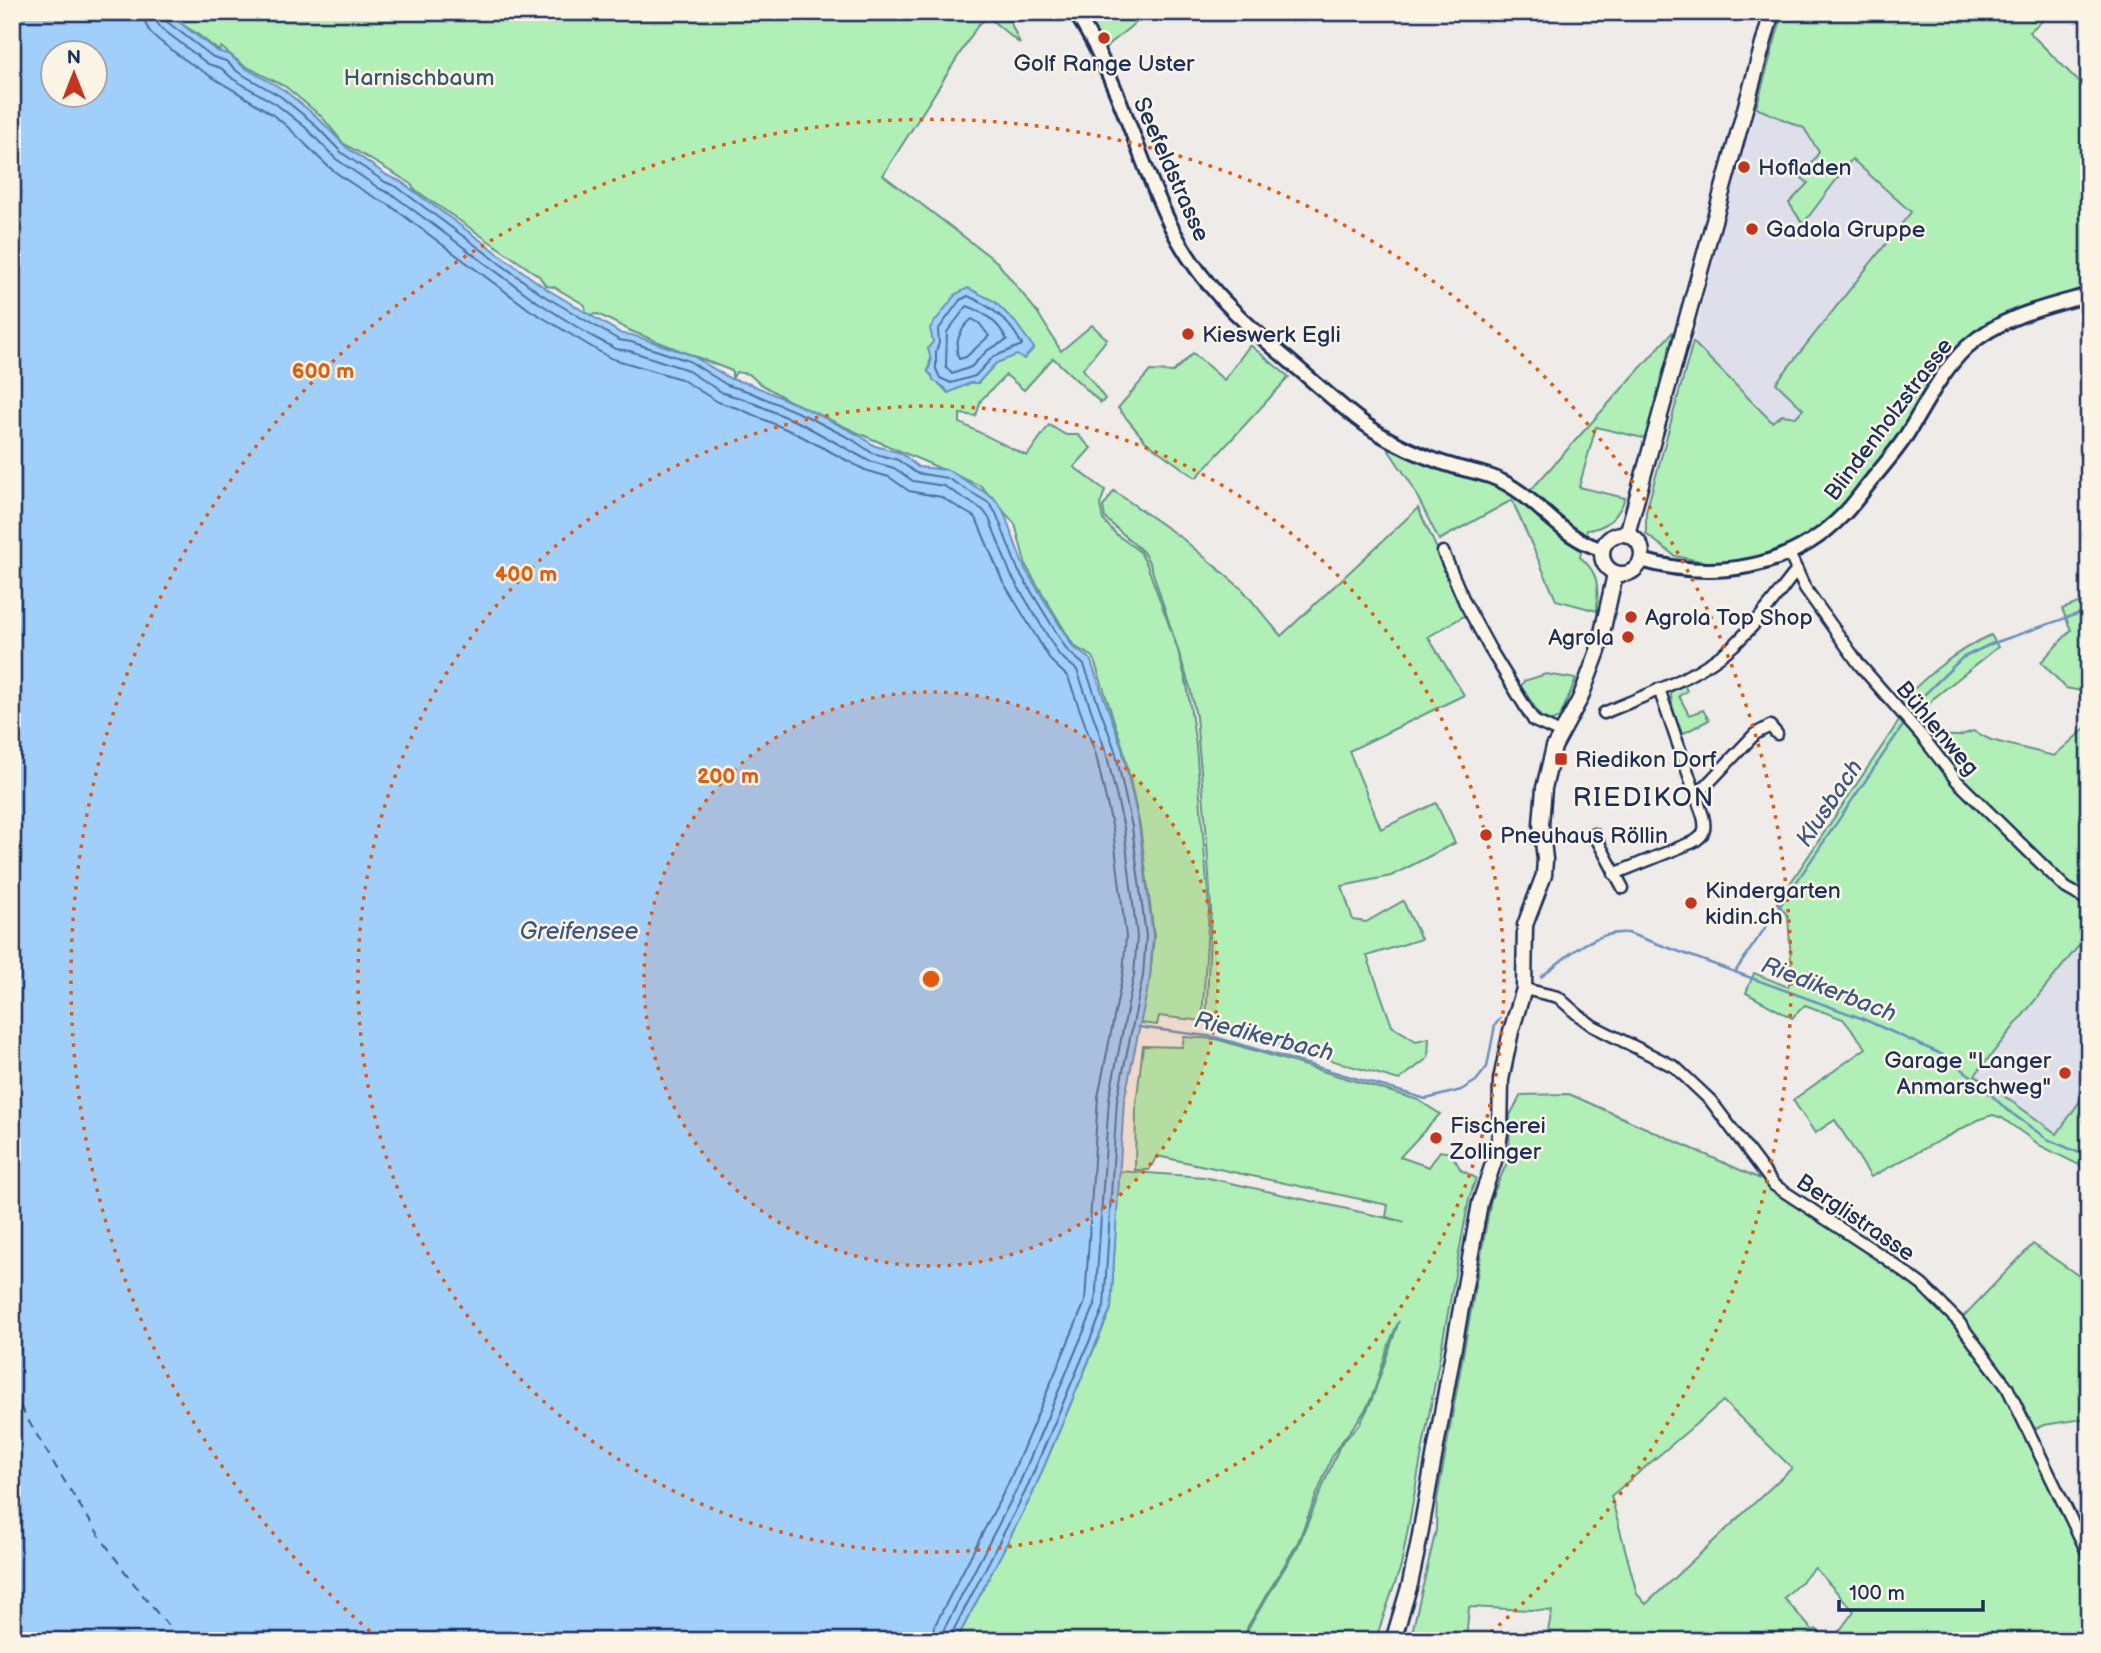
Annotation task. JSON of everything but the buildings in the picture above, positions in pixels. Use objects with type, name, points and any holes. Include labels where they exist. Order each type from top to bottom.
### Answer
[{"type":"main road","points":[[1627,534],[1772,12]]},
{"type":"main road","points":[[1627,534],[1638,541],[1642,554],[1634,571],[1622,575],[1605,567],[1601,549],[1614,535],[1627,534]]},
{"type":"main road","points":[[1393,1641],[1418,1546],[1480,1203],[1497,1152],[1504,1065],[1524,989],[1525,925],[1545,868],[1541,824],[1543,795],[1550,761],[1561,733],[1580,699],[1598,651],[1615,573]]},
{"type":"street","name":"Seefeldstrasse","points":[[1075,12],[1099,53],[1165,215],[1197,271],[1223,302],[1368,426],[1414,452],[1500,480],[1519,491],[1569,536],[1601,549]]},
{"type":"street","name":"Blindenholzstrasse","points":[[1641,560],[1675,568],[1709,571],[1748,567],[1789,553],[1818,537],[1845,514],[1902,442],[1943,375],[1968,346],[2003,322],[2024,313],[2089,295]]},
{"type":"street","points":[[1443,552],[1478,626],[1534,721],[1561,733]]},
{"type":"street","name":"Bühlenweg","points":[[1789,553],[1805,587],[1859,664],[1922,735],[1966,792],[2066,888],[2089,901]]},
{"type":"street","points":[[1604,713],[1699,670],[1734,645],[1797,570]]},
{"type":"street","points":[[1614,874],[1693,842],[1702,837],[1705,831],[1705,822],[1659,689]]},
{"type":"street","points":[[1696,796],[1755,734],[1770,726],[1777,734]]},
{"type":"street","points":[[1594,834],[1623,888]]},
{"type":"street","name":"Berglistrasse","points":[[1524,989],[1556,995],[1593,1026],[1675,1067],[1711,1101],[1774,1185],[1922,1285],[1958,1321],[2007,1387],[2089,1556]]},
{"type":"shaded area","points":[[1756,108],[1804,128],[1820,152],[1803,177],[1808,182],[1803,223],[1852,159],[1912,212],[1776,383],[1804,409],[1796,417],[1782,415],[1772,422],[1693,342],[1741,148],[1750,130]]},
{"type":"shaded area","points":[[2089,933],[2089,1088],[2057,1134],[1975,1075]]},
{"type":"green space","name":"Harnischbaum","points":[[162,12],[968,12],[965,17],[968,20],[973,12],[1006,12],[1020,44],[988,17],[978,25],[883,175],[997,262],[1038,313],[1061,351],[1092,325],[1107,339],[1083,369],[1105,399],[1101,403],[1053,358],[1024,390],[1006,375],[981,400],[976,416],[960,414],[960,423],[1027,456],[1049,425],[1066,435],[1078,435],[1091,448],[1074,467],[1105,490],[1100,505],[1103,520],[1140,552],[1147,565],[1177,647],[1187,685],[1196,746],[1209,909],[1202,1021],[1159,1016],[1157,1025],[1140,1023],[1150,977],[1154,936],[1140,826],[1123,748],[1093,657],[1074,646],[1026,566],[1015,524],[981,486],[790,401],[749,374],[736,372],[732,379],[732,371],[631,331],[598,314],[586,315],[585,305],[554,287],[546,286],[539,276],[414,189],[410,183],[343,143],[322,117],[286,87],[243,65],[221,47],[219,51]],"holes":[[[933,343],[1034,348],[996,363],[978,383],[970,383],[948,393],[928,372]]]},
{"type":"green space","name":"Golf Range Uster","points":[[1075,12],[1148,12],[1099,53]]},
{"type":"green space","points":[[1783,12],[2035,12],[2042,21],[2029,32],[2089,92],[2089,295],[2024,313],[1968,346],[1845,514],[1786,549],[1745,561],[1710,563],[1675,556],[1646,534],[1646,512],[1693,342],[1772,422],[1782,415],[1796,417],[1803,409],[1776,383],[1911,212],[1852,159],[1803,224],[1789,203],[1808,183],[1802,178],[1819,152],[1804,128],[1756,108]]},
{"type":"green space","points":[[1680,324],[1650,433],[1643,438],[1596,427],[1579,487],[1625,498],[1611,520],[1600,527],[1587,530],[1585,536],[1567,525],[1530,491]]},
{"type":"green space","points":[[1250,345],[1289,377],[1196,478],[1146,442],[1118,408],[1150,371],[1173,372],[1193,353],[1224,380]]},
{"type":"green space","points":[[1391,446],[1501,486],[1527,503],[1581,551],[1580,557],[1591,569],[1596,581],[1597,611],[1556,600],[1512,500],[1439,540],[1410,482],[1389,451]]},
{"type":"green space","points":[[1114,491],[1183,539],[1243,590],[1281,636],[1418,508],[1467,614],[1428,637],[1464,695],[1349,751],[1381,829],[1436,803],[1455,843],[1391,876],[1342,886],[1353,920],[1366,922],[1403,901],[1421,939],[1367,956],[1392,1026],[1416,1041],[1429,1038],[1428,1058],[1399,1080],[1206,1024],[1211,909],[1196,717],[1190,687],[1150,564],[1143,552],[1105,518],[1103,507]]},
{"type":"green space","points":[[2089,599],[2089,680],[2081,691],[2066,688],[2041,662],[2071,630],[2062,609]]},
{"type":"green space","points":[[1991,635],[1998,647],[1934,698],[1913,726],[1922,735],[1959,736],[1973,731],[1991,740],[2054,756],[2089,725],[2089,933],[1975,1075],[2057,1134],[2089,1088],[2089,1170],[2041,1146],[2002,1118],[1993,1115],[1980,1119],[1871,1177],[1835,1120],[1815,1133],[1793,1100],[1866,1048],[1843,1019],[1805,1005],[1792,1018],[1746,993],[1754,973],[1788,987],[1792,974],[1788,916],[1777,903],[1903,715],[1896,706],[1952,657]]},
{"type":"green space","points":[[1546,674],[1576,679],[1560,717],[1552,721],[1541,717],[1521,686],[1524,681]]},
{"type":"green space","points":[[1684,684],[1687,691],[1679,696],[1689,715],[1703,710],[1709,720],[1682,734],[1671,691]]},
{"type":"green space","points":[[1184,1037],[1216,1039],[1418,1100],[1440,1114],[1400,1157],[1429,1167],[1440,1151],[1451,1153],[1461,1170],[1476,1178],[1469,1199],[1401,1566],[1375,1641],[1311,1641],[1301,1633],[1299,1641],[1244,1641],[1249,1627],[1298,1546],[1340,1445],[1360,1424],[1371,1402],[1399,1321],[1371,1399],[1333,1454],[1297,1544],[1248,1626],[1243,1641],[956,1641],[1032,1495],[1111,1309],[1119,1171],[1204,1177],[1405,1222],[1386,1217],[1388,1205],[1157,1156],[1149,1170],[1135,1170],[1136,1105],[1143,1046],[1182,1047]]},
{"type":"green space","points":[[1569,1094],[1774,1185],[1929,1283],[1960,1320],[2033,1244],[2089,1283],[2089,1418],[2044,1425],[2032,1430],[2089,1558],[2089,1641],[1832,1641],[1854,1611],[1815,1568],[1784,1598],[1813,1631],[1816,1629],[1828,1641],[1546,1641],[1552,1611],[1469,1607],[1466,1641],[1461,1641],[1460,1635],[1410,1641],[1436,1530],[1437,1500],[1491,1199],[1509,1158],[1510,1115],[1521,1095]],"holes":[[[1723,1401],[1792,1468],[1646,1604],[1637,1594],[1611,1496]]]},
{"type":"water","name":"Greifensee","points":[[12,12],[166,12],[217,51],[230,55],[242,66],[284,90],[316,116],[346,147],[388,176],[400,181],[545,288],[622,334],[691,355],[731,379],[750,384],[809,410],[875,446],[901,453],[918,467],[948,470],[994,498],[1003,510],[1024,567],[1073,647],[1090,659],[1122,748],[1139,825],[1153,936],[1150,977],[1124,1101],[1111,1308],[1032,1495],[956,1641],[12,1641]]},
{"type":"water","points":[[968,288],[994,301],[1015,322],[1034,348],[1024,359],[1017,355],[996,363],[978,383],[970,383],[948,393],[928,372],[931,361],[928,348],[933,342],[930,328],[956,294]]},
{"type":"waterway","name":"Klusbach","points":[[1911,713],[1925,694],[1962,658],[1991,644],[2089,610]]},
{"type":"waterway","name":"Klusbach","points":[[1735,972],[1904,724]]},
{"type":"waterway","name":"Riedikerbach","points":[[1541,977],[1592,940],[1616,933],[1628,933],[1861,1018],[1941,1054],[1970,1075],[2006,1109],[2047,1139],[2089,1157]]},
{"type":"waterway","name":"Riedikerbach","points":[[1138,1027],[1215,1037],[1426,1099],[1461,1090],[1476,1081],[1487,1067],[1495,1025],[1500,1019]]},
{"type":"ferry route","points":[[12,1393],[111,1553],[182,1641]]},
{"type":"place","name":"Golf Range Uster","points":[[1104,38]]},
{"type":"place","name":"Hofladen","points":[[1744,167]]},
{"type":"place","name":"Gadola Gruppe","points":[[1752,229]]},
{"type":"place","name":"Kieswerk Egli","points":[[1188,334]]},
{"type":"place","name":"Agrola Top Shop","points":[[1631,617]]},
{"type":"place","name":"Agrola","points":[[1628,637]]},
{"type":"place","name":"Riedikon Dorf","points":[[1561,759]]},
{"type":"place","name":"Pneuhaus Röllin","points":[[1486,835]]},
{"type":"place","name":"Kindergarten kidin.ch","points":[[1691,903]]},
{"type":"place","name":"Garage \"Langer Anmarschweg\"","points":[[2065,1073]]},
{"type":"place","name":"Fischerei Zollinger","points":[[1436,1138]]},
{"type":"district","name":"RIEDIKON","points":[[1644,797]]}]
